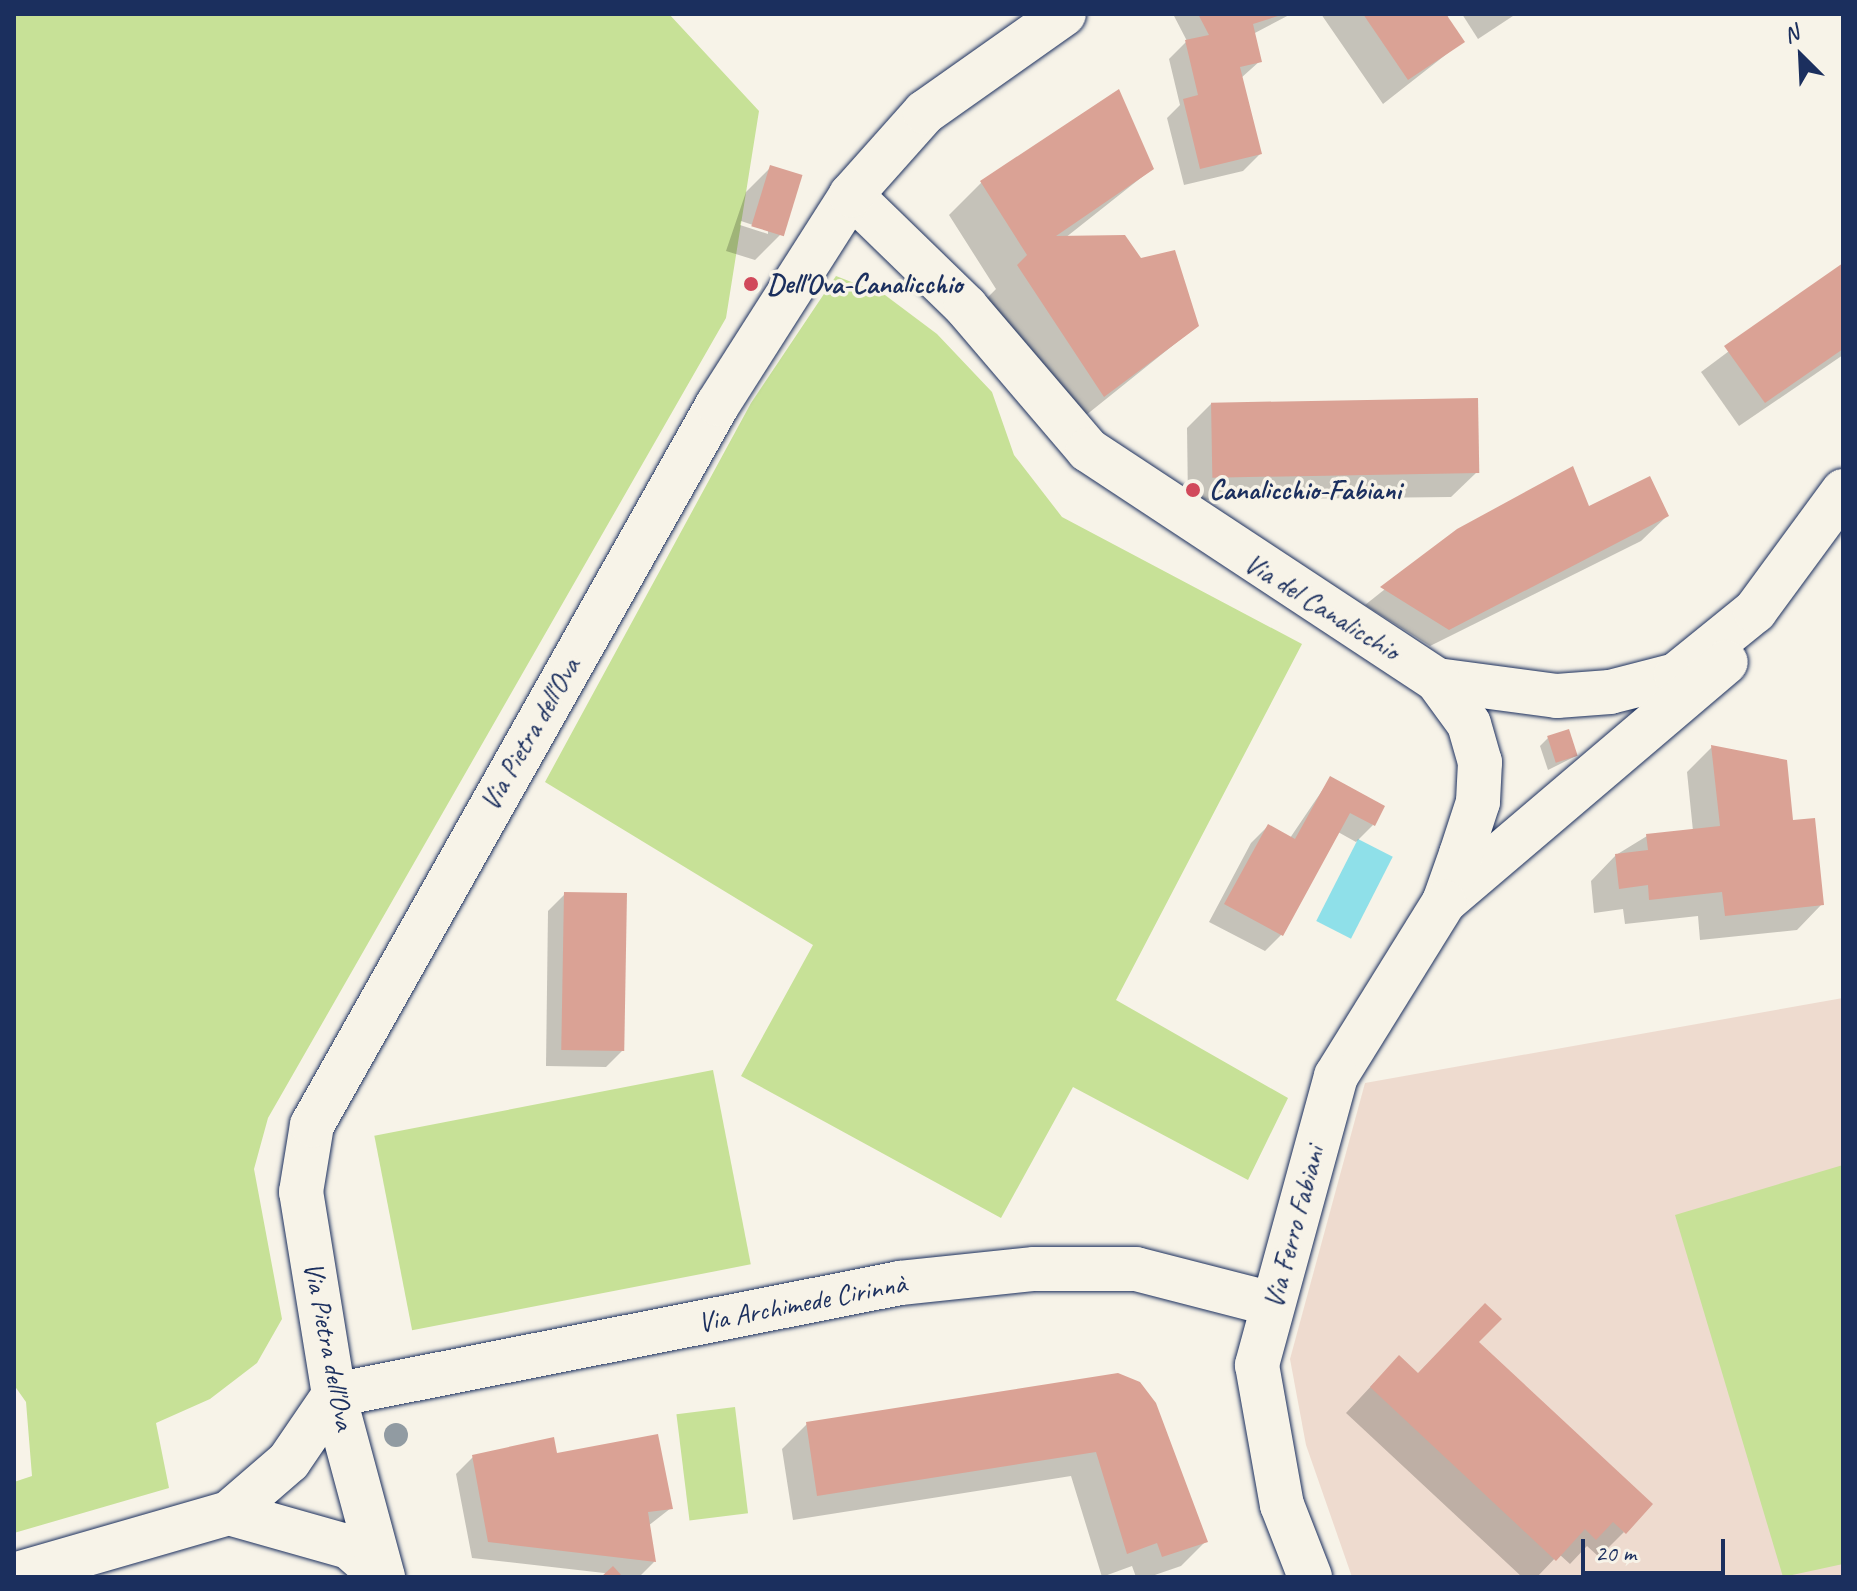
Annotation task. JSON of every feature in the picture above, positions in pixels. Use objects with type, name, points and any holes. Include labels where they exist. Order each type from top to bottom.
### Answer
[{"type":"main road","name":"Via Pietra dell'Ova","points":[[383,1577],[334,1395],[301,1192],[312,1125],[718,404],[851,195],[925,112],[1064,14]]},
{"type":"main road","name":"Via del Canalicchio","points":[[851,195],[966,307],[1088,450],[1437,680],[1506,693],[1610,692],[1676,675],[1755,611],[1843,491]]},
{"type":"main road","points":[[1444,902],[1692,698],[1725,663],[1755,611]]},
{"type":"main road","points":[[1437,680],[1469,724],[1480,762],[1478,802],[1444,902]]},
{"type":"main road","name":"Via Ferro Fabiani","points":[[1310,1577],[1282,1505],[1263,1422],[1257,1365],[1336,1076],[1444,902]]},
{"type":"main road","name":"Via Archimede Cirinnà","points":[[334,1395],[900,1283],[1034,1269],[1136,1269],[1272,1304]]},
{"type":"main road","points":[[14,1575],[229,1513],[289,1461],[334,1395]]},
{"type":"main road","points":[[229,1513],[349,1547],[383,1577]]},
{"type":"shaded area","points":[[1843,998],[1843,1577],[1352,1577],[1306,1445],[1290,1359],[1365,1083]]},
{"type":"green space","points":[[14,14],[669,14],[759,111],[726,318],[268,1118],[254,1169],[282,1319],[257,1363],[210,1399],[156,1423],[169,1488],[14,1533],[14,1482],[32,1476],[26,1402],[14,1385]]},
{"type":"green space","points":[[836,276],[885,295],[937,334],[992,392],[1014,455],[1062,517],[1302,644],[1116,1000],[1288,1098],[1248,1180],[1073,1087],[1001,1218],[741,1076],[813,945],[545,782],[751,403]]},
{"type":"green space","points":[[713,1070],[751,1264],[412,1330],[374,1136]]},
{"type":"green space","points":[[1843,1165],[1843,1564],[1783,1577],[1675,1215]]},
{"type":"green space","points":[[735,1407],[748,1513],[689,1520],[676,1414]]},
{"type":"water","points":[[1358,839],[1393,857],[1351,939],[1316,921]]},
{"type":"building","points":[[1198,14],[1281,15],[1253,24],[1262,62],[1240,67],[1262,154],[1200,169],[1183,99],[1198,95],[1185,40],[1209,35]]},
{"type":"building","points":[[1363,14],[1446,14],[1465,42],[1408,80]]},
{"type":"building","points":[[1119,89],[1154,169],[1056,236],[1125,235],[1141,258],[1175,250],[1199,326],[1104,397],[1017,265],[1027,255],[980,181]]},
{"type":"building","points":[[770,165],[803,175],[784,236],[751,226]]},
{"type":"building","points":[[1843,263],[1843,349],[1765,403],[1724,346]]},
{"type":"building","points":[[1478,398],[1479,473],[1212,478],[1211,403]]},
{"type":"building","points":[[1573,466],[1589,506],[1650,476],[1669,516],[1449,630],[1380,587],[1457,529]]},
{"type":"building","points":[[1569,729],[1578,756],[1556,763],[1547,736]]},
{"type":"building","points":[[1711,745],[1787,760],[1793,820],[1815,818],[1824,905],[1725,916],[1722,892],[1649,900],[1648,885],[1619,889],[1615,854],[1648,850],[1646,834],[1720,826]]},
{"type":"building","points":[[1330,776],[1385,806],[1375,826],[1350,813],[1283,936],[1224,904],[1268,824],[1295,839]]},
{"type":"building","points":[[564,892],[627,893],[624,1051],[561,1050]]},
{"type":"building","points":[[1485,1303],[1502,1319],[1479,1342],[1653,1504],[1626,1534],[1613,1522],[1596,1540],[1585,1529],[1556,1561],[1370,1387],[1399,1355],[1418,1373]]},
{"type":"building","points":[[1118,1373],[1140,1382],[1156,1403],[1208,1542],[1162,1557],[1157,1543],[1127,1554],[1096,1452],[817,1496],[806,1422]]},
{"type":"building","points":[[658,1434],[673,1509],[648,1512],[656,1562],[488,1542],[472,1455],[554,1437],[557,1453]]},
{"type":"building","points":[[613,1566],[623,1577],[601,1577]]},
{"type":"place","name":"Dell'Ova-Canalicchio","points":[[751,284]]},
{"type":"place","name":"Canalicchio-Fabiani","points":[[1193,490]]}]
